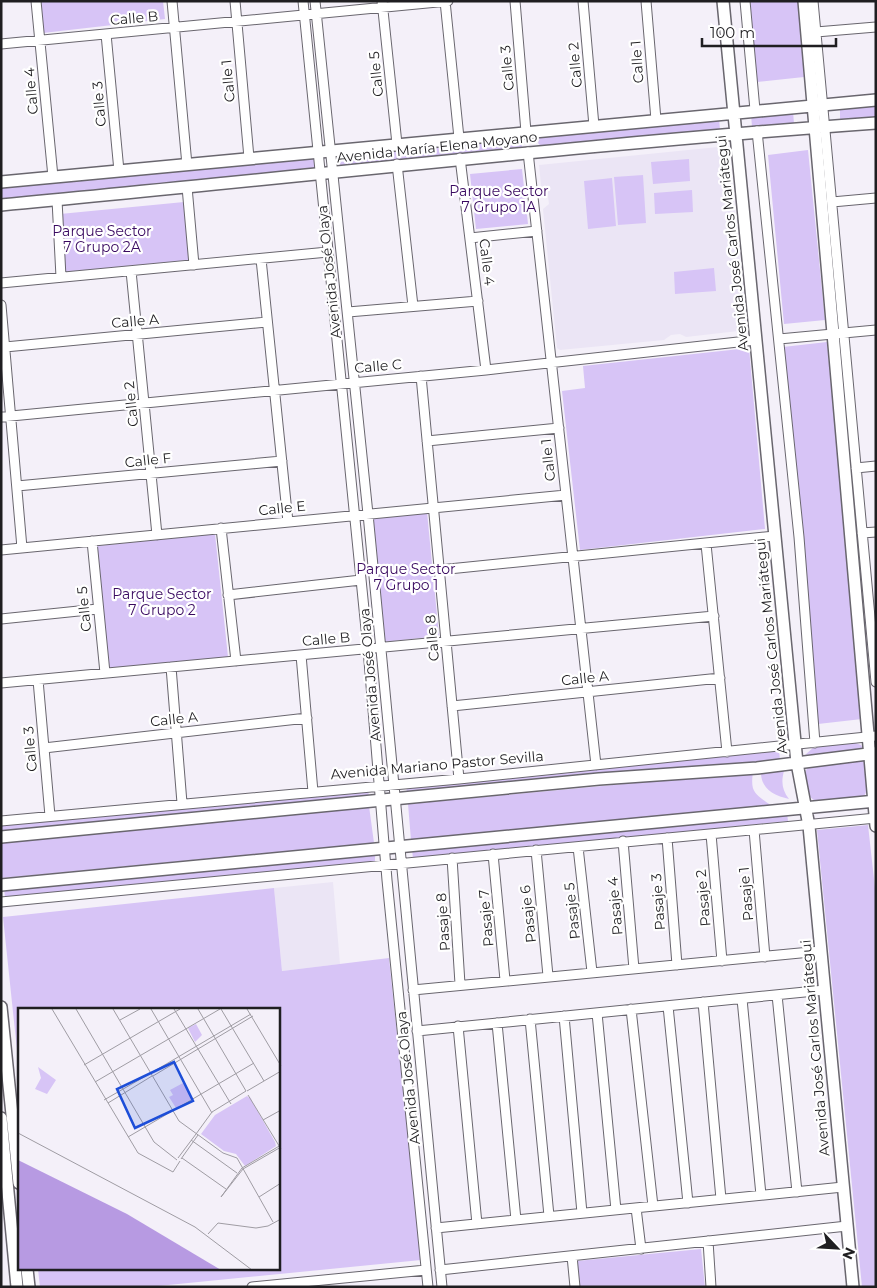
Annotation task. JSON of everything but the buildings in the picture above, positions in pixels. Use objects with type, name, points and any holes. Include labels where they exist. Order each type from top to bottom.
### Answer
[{"type":"street","name":"Calle 4","points":[[36,1],[53,177]]},
{"type":"street","points":[[172,1],[188,165]]},
{"type":"street","name":"Calle 1","points":[[234,1],[249,158]]},
{"type":"street","name":"Avenida José Olaya","points":[[303,1],[319,153],[327,173],[348,312],[442,1287]]},
{"type":"street","name":"Avenida José Olaya","points":[[316,1],[331,152],[327,173],[328,252],[368,649],[386,864],[428,1287]]},
{"type":"street","name":"Calle B","points":[[1,44],[317,14],[382,4],[446,1]]},
{"type":"street","points":[[446,1],[459,138]]},
{"type":"street","name":"Calle 3","points":[[515,1],[526,132]]},
{"type":"street","name":"Calle 2","points":[[583,1],[594,126]]},
{"type":"street","name":"Calle 1","points":[[646,1],[656,120]]},
{"type":"street","name":"Avenida José Carlos Mariátegui","points":[[723,1],[795,745],[804,807],[809,826],[853,1287]]},
{"type":"street","points":[[745,1],[756,110]]},
{"type":"street","points":[[1,902],[623,841],[876,821],[872,736],[818,104],[804,1]]},
{"type":"street","points":[[813,1],[818,104]]},
{"type":"street","name":"Calle 5","points":[[382,4],[397,144]]},
{"type":"street","points":[[816,32],[876,27]]},
{"type":"street","name":"Calle 3","points":[[106,34],[119,171]]},
{"type":"street","name":"Avenida María Elena Moyano","points":[[1,182],[876,100]]},
{"type":"street","name":"Avenida María Elena Moyano","points":[[1,205],[460,158],[736,133],[876,123]]},
{"type":"street","points":[[820,127],[832,202],[838,334],[856,468],[876,682]]},
{"type":"street","points":[[757,132],[799,538],[815,743]]},
{"type":"street","name":"Calle 1","points":[[528,152],[596,765]]},
{"type":"street","name":"Calle 4","points":[[460,158],[486,370]]},
{"type":"street","points":[[397,164],[413,306]]},
{"type":"street","points":[[187,187],[194,265]]},
{"type":"street","points":[[832,202],[876,198]]},
{"type":"street","points":[[57,200],[61,277]]},
{"type":"street","points":[[470,238],[537,231]]},
{"type":"street","points":[[1,283],[328,252]]},
{"type":"street","points":[[261,259],[288,522]]},
{"type":"street","name":"Calle 2","points":[[131,271],[157,535]]},
{"type":"street","points":[[348,312],[478,301]]},
{"type":"street","points":[[1,305],[5,347],[6,417],[17,486],[22,548]]},
{"type":"street","name":"Calle A","points":[[5,347],[267,322]]},
{"type":"street","points":[[779,339],[876,330]]},
{"type":"street","name":"Calle C","points":[[6,417],[486,370],[756,340]]},
{"type":"street","name":"Calle 8","points":[[421,376],[459,779]]},
{"type":"street","points":[[427,441],[559,428]]},
{"type":"street","name":"Calle F","points":[[17,486],[282,461]]},
{"type":"street","points":[[856,468],[876,466]]},
{"type":"street","name":"Calle E","points":[[1,550],[566,495]]},
{"type":"street","points":[[221,528],[236,661]]},
{"type":"street","points":[[862,534],[876,532]]},
{"type":"street","points":[[439,570],[775,536]]},
{"type":"street","name":"Calle 5","points":[[92,541],[105,674]]},
{"type":"street","points":[[706,544],[728,752]]},
{"type":"street","points":[[228,595],[361,580]]},
{"type":"street","points":[[1,619],[98,609]]},
{"type":"street","name":"Calle B","points":[[1,683],[714,616]]},
{"type":"street","points":[[301,655],[313,792]]},
{"type":"street","points":[[171,667],[182,804]]},
{"type":"street","name":"Calle A","points":[[452,706],[720,678]]},
{"type":"street","name":"Calle 3","points":[[38,680],[50,816]]},
{"type":"street","name":"Calle A","points":[[44,748],[307,718]]},
{"type":"street","name":"Avenida Mariano Pastor Sevilla","points":[[1,821],[459,779],[872,736]]},
{"type":"street","name":"Avenida Mariano Pastor Sevilla","points":[[1,837],[382,800],[797,763],[872,754]]},
{"type":"street","points":[[1,885],[875,801]]},
{"type":"street","name":"Pasaje 1","points":[[754,830],[765,957]]},
{"type":"street","name":"Pasaje 2","points":[[710,834],[722,961]]},
{"type":"street","name":"Pasaje 3","points":[[667,838],[676,965]]},
{"type":"street","name":"Pasaje 4","points":[[623,841],[634,969]]},
{"type":"street","name":"Pasaje 5","points":[[578,846],[592,972]]},
{"type":"street","name":"Pasaje 6","points":[[536,850],[548,976]]},
{"type":"street","name":"Pasaje 7","points":[[493,854],[505,980]]},
{"type":"street","name":"Pasaje 8","points":[[452,858],[460,984]]},
{"type":"street","points":[[412,990],[821,951]]},
{"type":"street","points":[[417,1030],[825,990]]},
{"type":"street","points":[[777,995],[797,1192]]},
{"type":"street","points":[[742,998],[761,1195]]},
{"type":"street","points":[[703,1002],[721,1199]]},
{"type":"street","points":[[668,1006],[688,1203]]},
{"type":"street","points":[[1,1007],[18,1173]]},
{"type":"street","points":[[631,1009],[652,1206]]},
{"type":"street","points":[[597,1013],[616,1210]]},
{"type":"street","points":[[564,1016],[582,1213]]},
{"type":"street","points":[[530,1019],[550,1216]]},
{"type":"street","points":[[496,1023],[516,1220]]},
{"type":"street","points":[[458,1026],[477,1224]]},
{"type":"street","points":[[1,1118],[18,1287]]},
{"type":"street","points":[[417,1175],[431,1174]]},
{"type":"street","points":[[436,1228],[843,1187]]},
{"type":"street","points":[[636,1208],[641,1248]]},
{"type":"street","points":[[440,1270],[847,1226]]},
{"type":"street","points":[[708,1241],[711,1287]]},
{"type":"street","points":[[572,1256],[575,1287]]},
{"type":"street","points":[[27,1270],[29,1287]]},
{"type":"street","points":[[252,1287],[291,1285],[426,1270]]},
{"type":"shaded area","points":[[728,146],[747,330],[686,337],[680,334],[671,335],[664,340],[560,350],[557,348],[543,209],[549,204],[548,197],[542,195],[539,165]]},
{"type":"shaded area","points":[[333,882],[340,964],[282,971],[274,888]]},
{"type":"green space","points":[[41,1],[163,1],[165,19],[43,33]]},
{"type":"green space","points":[[750,1],[798,1],[804,77],[757,82]]},
{"type":"green space","points":[[876,104],[876,118],[840,121],[840,107]]},
{"type":"green space","points":[[793,111],[794,124],[752,127],[751,114]]},
{"type":"green space","points":[[719,118],[720,130],[541,146],[538,143],[541,135]]},
{"type":"green space","points":[[519,138],[522,141],[522,147],[519,149],[342,167],[339,163],[340,155]]},
{"type":"green space","points":[[808,150],[825,320],[784,324],[768,155]]},
{"type":"green space","points":[[313,157],[317,160],[317,167],[314,170],[1,200],[1,188]]},
{"type":"green space","points":[[689,159],[690,181],[653,184],[651,162]]},
{"type":"green space","name":"Parque Sector 7 Grupo 1A","points":[[522,169],[528,224],[476,229],[470,174]]},
{"type":"green space","points":[[643,175],[646,223],[618,225],[614,177]]},
{"type":"green space","points":[[612,178],[616,226],[588,229],[584,181]]},
{"type":"green space","points":[[692,190],[693,212],[655,214],[654,193]]},
{"type":"green space","name":"Parque Sector 7 Grupo 2A","points":[[184,202],[189,260],[65,272],[60,214]]},
{"type":"green space","points":[[714,268],[716,291],[675,294],[674,272]]},
{"type":"green space","points":[[827,342],[862,719],[818,724],[783,347]]},
{"type":"green space","points":[[749,348],[765,529],[580,550],[562,391],[585,388],[583,366]]},
{"type":"green space","name":"Parque Sector 7 Grupo 1","points":[[427,512],[439,636],[385,642],[372,518]]},
{"type":"green space","name":"Parque Sector 7 Grupo 2","points":[[215,534],[228,657],[108,670],[97,546]]},
{"type":"green space","points":[[853,742],[861,745],[864,749],[805,755],[815,746]]},
{"type":"green space","points":[[779,750],[780,760],[407,793],[406,785]]},
{"type":"green space","points":[[862,759],[867,778],[867,788],[864,796],[816,802],[809,796],[805,773],[808,766]]},
{"type":"green space","points":[[784,771],[783,786],[789,799],[770,791],[762,780],[761,774]]},
{"type":"green space","points":[[753,772],[753,789],[761,799],[772,806],[411,840],[408,804]]},
{"type":"green space","points":[[368,789],[369,797],[1,832],[1,824]]},
{"type":"green space","points":[[369,806],[374,843],[2,878],[1,843]]},
{"type":"green space","points":[[787,813],[788,821],[413,859],[412,849]]},
{"type":"green space","points":[[868,825],[876,897],[876,1287],[862,1287],[817,830]]},
{"type":"green space","points":[[375,853],[375,862],[5,898],[4,888]]},
{"type":"green space","points":[[274,888],[282,971],[389,958],[421,1260],[148,1287],[40,1287],[38,1270],[280,1270],[280,1008],[18,1008],[18,1060],[3,917]]},
{"type":"green space","points":[[701,1249],[705,1287],[580,1287],[577,1261]]}]
